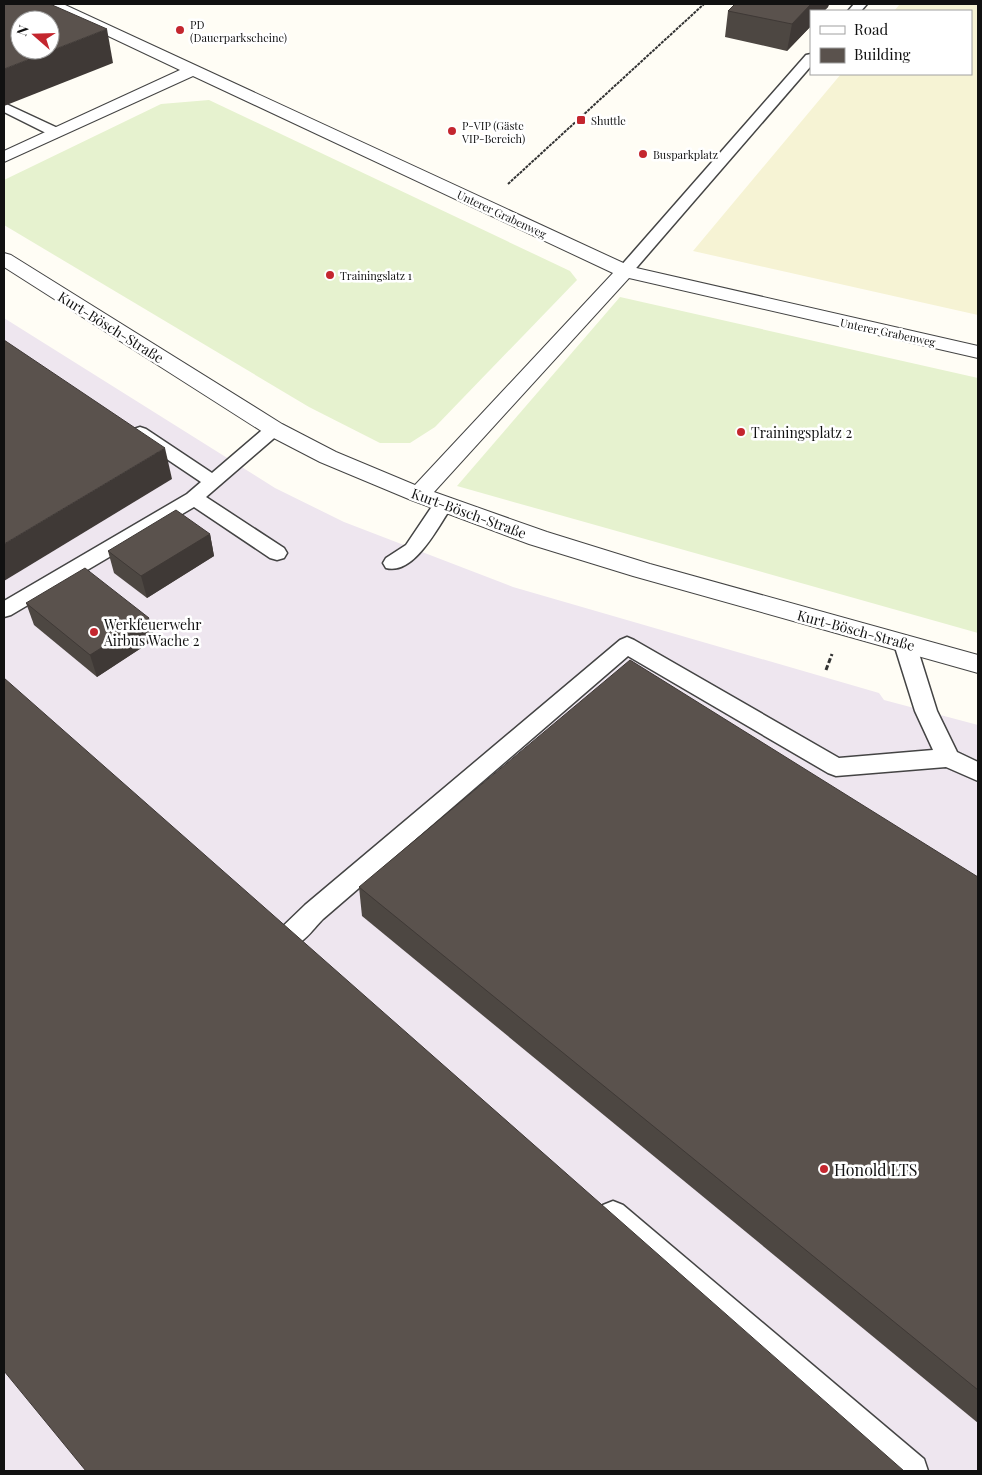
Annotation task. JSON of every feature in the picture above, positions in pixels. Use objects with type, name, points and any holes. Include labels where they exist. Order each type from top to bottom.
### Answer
[{"type":"street","name":"Unterer Grabenweg","points":[[52,4],[625,271],[692,288],[978,352]]},
{"type":"street","points":[[4,157],[193,70]]},
{"type":"street","name":"Kurt-Bösch-Straße","points":[[4,259],[274,429],[328,457],[419,495],[538,538],[632,567],[978,664]]},
{"type":"street","points":[[419,495],[625,271]]},
{"type":"lane","points":[[625,271],[810,59]]},
{"type":"lane","points":[[4,107],[57,133]]},
{"type":"lane","points":[[125,423],[213,482]]},
{"type":"lane","points":[[4,610],[194,498],[274,429]]},
{"type":"lane","points":[[194,498],[277,553]]},
{"type":"lane","points":[[394,563],[413,550],[444,503]]},
{"type":"lane","points":[[905,644],[926,711],[948,758]]},
{"type":"lane","points":[[266,919],[296,945],[314,912],[627,645],[836,767],[948,758],[978,772]]},
{"type":"lane","points":[[596,1202],[912,1471]]},
{"type":"path","points":[[484,206],[704,4]]},
{"type":"shaded area","points":[[900,4],[978,4],[978,315],[693,251],[840,75],[972,75],[972,10],[895,10]]},
{"type":"shaded area","points":[[4,318],[275,488],[344,522],[513,587],[879,693],[884,700],[978,725],[978,1471],[4,1471]]},
{"type":"green space","name":"Trainingslatz 1","points":[[209,100],[570,271],[577,280],[435,427],[410,443],[380,443],[309,407],[4,225],[4,180],[161,104]]},
{"type":"green space","name":"Trainingsplatz 2","points":[[620,297],[978,378],[978,633],[457,486]]},
{"type":"building","points":[[4,4],[50,4],[107,29],[60,47],[60,10],[10,10],[10,60],[27,60],[4,69]]},
{"type":"building","points":[[735,4],[811,4],[792,24],[728,11]]},
{"type":"building","points":[[4,340],[165,448],[4,544]]},
{"type":"building","points":[[176,510],[210,534],[141,576],[108,551]]},
{"type":"building","points":[[85,568],[149,618],[90,655],[26,603]]},
{"type":"building","name":"Honold LTS","points":[[630,660],[978,877],[978,1390],[359,887]]},
{"type":"building","points":[[4,678],[904,1471],[86,1471],[4,1371]]},
{"type":"place","name":"PD (Dauerparkscheine)","points":[[180,30]]},
{"type":"place","name":"Shuttle","points":[[581,120]]},
{"type":"place","name":"P-VIP (Gäste VIP-Bereich)","points":[[452,131]]},
{"type":"place","name":"Busparkplatz","points":[[643,154]]},
{"type":"place","name":"Trainingslatz 1","points":[[330,275]]},
{"type":"place","name":"Trainingsplatz 2","points":[[741,432]]},
{"type":"place","name":"Werkfeuerwehr Airbus Wache 2","points":[[94,632]]},
{"type":"place","name":"Honold LTS","points":[[824,1169]]}]
